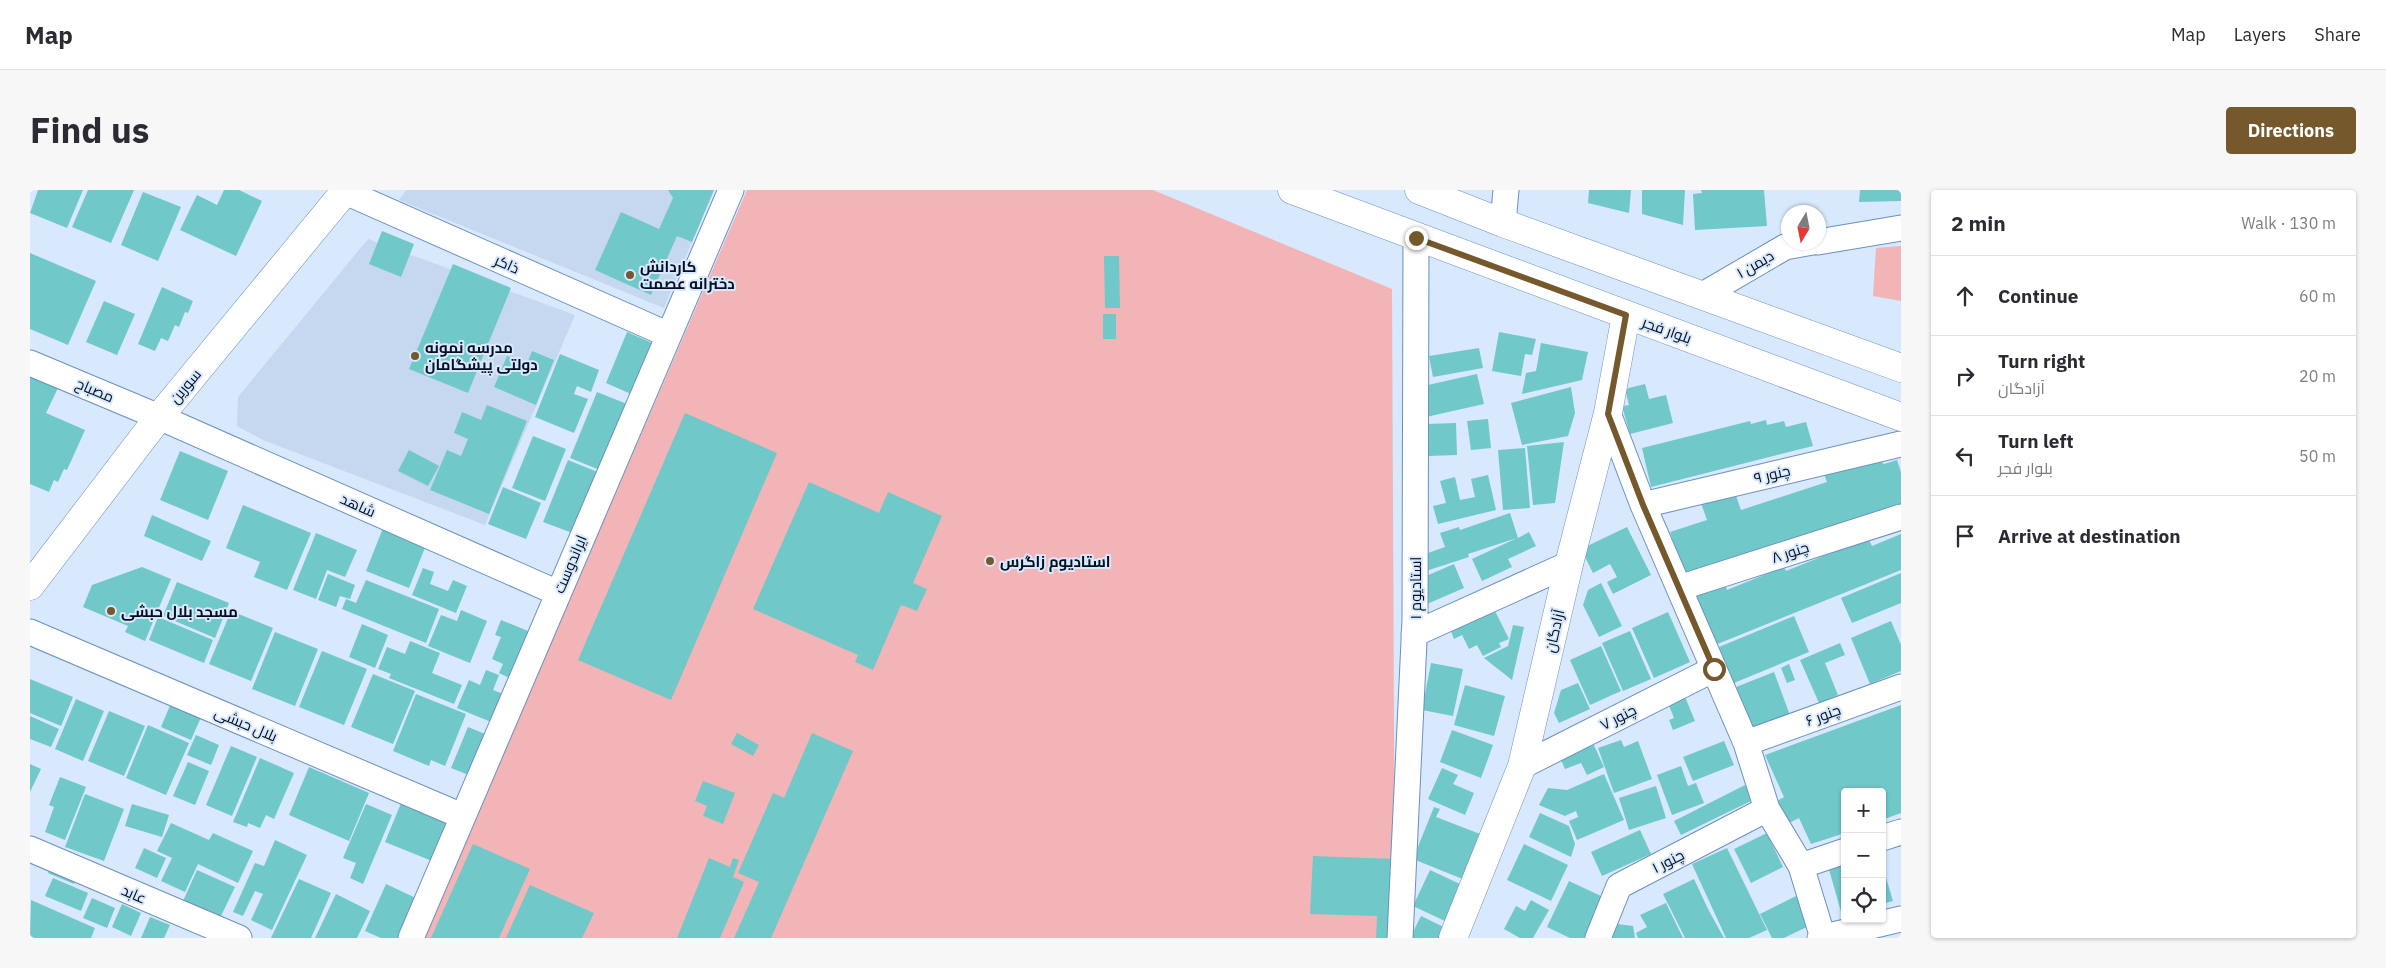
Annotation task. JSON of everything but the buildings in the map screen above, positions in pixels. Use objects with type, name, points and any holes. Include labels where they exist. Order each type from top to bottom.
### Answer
[{"type":"main road","name":"بلوار فجر","points":[[1292,190],[1416,238],[1901,417]]},
{"type":"main road","points":[[1419,190],[1503,223],[1901,368]]},
{"type":"main road","name":"سورین","points":[[30,586],[159,417],[344,191]]},
{"type":"main road","name":"آزادگان","points":[[1453,938],[1522,766],[1608,414],[1626,315]]},
{"type":"street","name":"ایراندوست","points":[[411,938],[731,190]]},
{"type":"street","points":[[1503,223],[1506,190]]},
{"type":"street","name":"ذاکر","points":[[344,191],[669,336]]},
{"type":"street","points":[[1826,241],[1901,228]]},
{"type":"street","name":"استادیوم ۱","points":[[1400,938],[1414,634],[1416,238]]},
{"type":"street","name":"دیمن ۱","points":[[1701,296],[1781,249]]},
{"type":"street","name":"مصباح","points":[[30,363],[159,417]]},
{"type":"street","points":[[1608,414],[1643,505],[1746,743],[1767,810],[1801,866],[1822,938],[1901,919]]},
{"type":"street","name":"شاهد","points":[[159,417],[558,593]]},
{"type":"street","name":"چنور ۹","points":[[1643,505],[1901,444]]},
{"type":"street","name":"چنور ۸","points":[[1679,588],[1901,517]]},
{"type":"street","points":[[1414,634],[1570,564]]},
{"type":"street","name":"بلال حبشی","points":[[30,632],[462,816]]},
{"type":"street","name":"چنور ۷","points":[[1522,766],[1714,669]]},
{"type":"street","name":"چنور ۶","points":[[1746,743],[1901,687]]},
{"type":"street","name":"چنور ۱","points":[[1598,938],[1619,886],[1767,810]]},
{"type":"street","points":[[1886,837],[1901,832]]},
{"type":"street","name":"عابد","points":[[30,849],[239,938]]},
{"type":"street","points":[[1801,866],[1841,852]]},
{"type":"shaded area","name":"کاردانش دخترانه عصمت","points":[[406,190],[714,190],[664,308],[399,200]]},
{"type":"shaded area","name":"استادیوم زاگرس","points":[[747,190],[1153,190],[1392,289],[1395,938],[425,938]]},
{"type":"shaded area","name":"مدرسه نمونه دولتی پیشگامان","points":[[368,239],[575,315],[485,525],[263,440],[237,426],[238,397]]},
{"type":"shaded area","points":[[1901,246],[1901,301],[1873,296],[1876,248]]},
{"type":"place","name":"کاردانش دخترانه عصمت","points":[[630,275]]},
{"type":"place","name":"مدرسه نمونه دولتی پیشگامان","points":[[415,356]]},
{"type":"place","name":"استادیوم زاگرس","points":[[990,561]]},
{"type":"place","name":"مسجد بلال حبشی","points":[[111,611]]},
{"type":"route","points":[[1416,238],[1626,315],[1608,414],[1643,505],[1714,669]]}]
